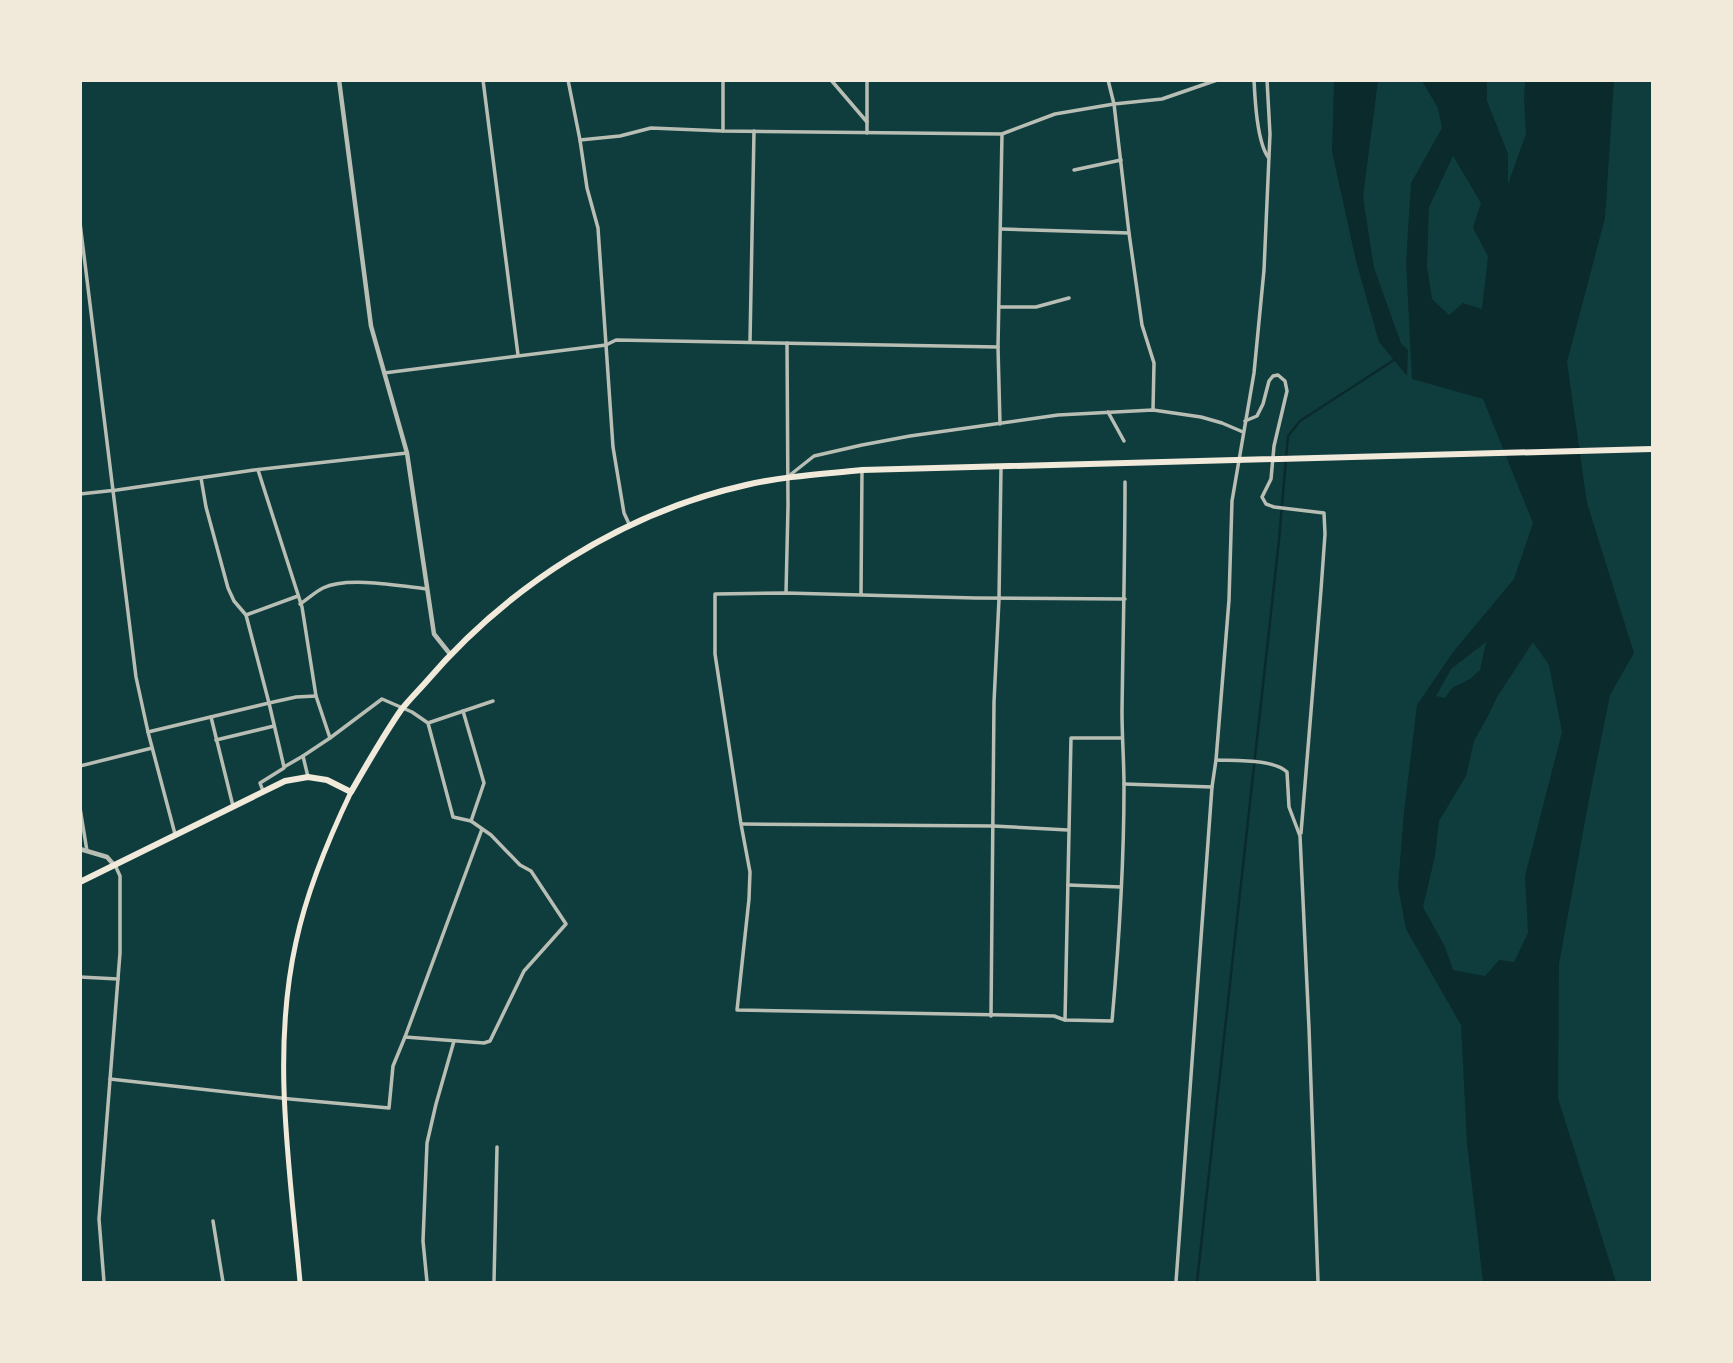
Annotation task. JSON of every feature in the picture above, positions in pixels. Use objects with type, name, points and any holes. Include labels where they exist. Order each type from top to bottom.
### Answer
[{"type":"highway","points":[[80,883],[285,781],[308,777],[327,780],[351,792],[402,709],[450,654],[521,591],[574,555],[630,526],[665,510],[744,485],[788,477],[862,470],[1653,449]]},
{"type":"main road","points":[[300,1283],[283,1098],[283,1044],[289,986],[296,942],[308,896],[331,834],[351,792]]},
{"type":"street","points":[[339,80],[371,326],[407,453],[435,634],[450,654]]},
{"type":"street","points":[[484,80],[518,355]]},
{"type":"street","points":[[568,80],[587,188],[598,228],[613,447],[624,513],[630,526]]},
{"type":"street","points":[[723,80],[723,131]]},
{"type":"street","points":[[831,80],[867,122]]},
{"type":"street","points":[[867,80],[867,133]]},
{"type":"street","points":[[1108,80],[1114,104],[1142,325],[1154,363],[1153,410]]},
{"type":"street","points":[[1254,80],[1260,140],[1269,158]]},
{"type":"street","points":[[1176,1283],[1212,787],[1229,600],[1232,501],[1254,373],[1264,270],[1270,134],[1267,80]]},
{"type":"street","points":[[580,140],[620,136],[652,128],[1002,134],[1055,114],[1162,99],[1213,81]]},
{"type":"street","points":[[750,342],[754,130]]},
{"type":"street","points":[[1000,424],[998,347],[1002,134]]},
{"type":"street","points":[[1074,170],[1121,160]]},
{"type":"street","points":[[80,223],[136,677],[175,836]]},
{"type":"street","points":[[1001,229],[1129,233]]},
{"type":"street","points":[[999,307],[1036,307],[1069,298]]},
{"type":"street","points":[[384,373],[606,345],[616,340],[998,347]]},
{"type":"street","points":[[786,593],[787,343]]},
{"type":"street","points":[[1245,421],[1257,416],[1269,380],[1278,375],[1285,381],[1287,391],[1274,446],[1271,479],[1262,497],[1266,504],[1274,507],[1324,513],[1321,590],[1300,836],[1310,1028],[1318,1283]]},
{"type":"street","points":[[788,477],[814,456],[909,436],[1058,415],[1153,410],[1201,417],[1243,432]]},
{"type":"street","points":[[1108,412],[1124,441]]},
{"type":"street","points":[[80,494],[407,453]]},
{"type":"street","points":[[990,1016],[1001,466]]},
{"type":"street","points":[[258,470],[298,596],[316,696],[330,738]]},
{"type":"street","points":[[861,594],[862,470]]},
{"type":"street","points":[[201,478],[228,588],[234,601],[246,615],[284,767]]},
{"type":"street","points":[[1125,482],[1125,599],[1122,738],[1124,784],[1121,887],[1112,1021],[1065,1020],[1054,1016],[737,1010],[750,872],[715,653],[715,594],[1125,599]]},
{"type":"street","points":[[300,604],[324,587],[335,584],[368,582],[427,589]]},
{"type":"street","points":[[246,615],[298,596]]},
{"type":"street","points":[[148,732],[296,697],[316,696]]},
{"type":"street","points":[[263,791],[260,783],[330,738],[382,699],[412,712],[428,723],[453,817],[471,821],[491,835],[520,865],[531,871],[566,924],[524,971],[491,1041],[484,1043],[405,1037]]},
{"type":"street","points":[[428,723],[493,701]]},
{"type":"street","points":[[463,711],[484,783],[471,821]]},
{"type":"street","points":[[211,717],[233,806]]},
{"type":"street","points":[[216,740],[274,726]]},
{"type":"street","points":[[1065,1020],[1071,738],[1122,738]]},
{"type":"street","points":[[80,766],[152,748]]},
{"type":"street","points":[[303,756],[308,777]]},
{"type":"street","points":[[1216,760],[1282,766],[1287,772],[1289,807],[1300,836]]},
{"type":"street","points":[[1124,784],[1212,787]]},
{"type":"street","points":[[80,808],[84,850],[107,857],[120,876],[121,890],[118,979],[99,1219],[104,1283]]},
{"type":"street","points":[[741,824],[993,826],[1068,830]]},
{"type":"street","points":[[110,1079],[389,1108],[393,1066],[482,829]]},
{"type":"street","points":[[1068,885],[1121,887]]},
{"type":"street","points":[[80,977],[118,979]]},
{"type":"street","points":[[426,1283],[423,1230],[427,1143],[454,1041]]},
{"type":"street","points":[[494,1283],[497,1147]]},
{"type":"street","points":[[213,1221],[223,1283]]},
{"type":"water","points":[[1334,81],[1378,81],[1363,197],[1374,268],[1401,343],[1408,350],[1407,376],[1379,342],[1356,261],[1332,152]]},
{"type":"water","points":[[1422,81],[1487,81],[1487,101],[1508,154],[1508,184],[1526,134],[1525,81],[1614,81],[1605,218],[1567,362],[1587,503],[1634,653],[1610,695],[1559,964],[1558,1098],[1616,1282],[1483,1282],[1467,1143],[1461,1025],[1406,929],[1398,886],[1417,705],[1453,652],[1514,579],[1533,523],[1483,399],[1412,379],[1406,262],[1411,183],[1442,128],[1438,108]],"holes":[[[1453,156],[1481,203],[1473,228],[1488,256],[1482,309],[1463,303],[1449,315],[1432,299],[1427,267],[1429,207]],[[1486,642],[1480,670],[1470,679],[1452,688],[1445,698],[1436,696],[1451,669]],[[1533,642],[1549,665],[1562,732],[1525,876],[1528,933],[1514,962],[1499,960],[1485,976],[1453,970],[1445,947],[1423,907],[1435,856],[1439,821],[1466,776],[1474,741],[1497,697]]]},
{"type":"waterway","points":[[1197,1282],[1279,540],[1288,436],[1300,421],[1394,360]]}]
